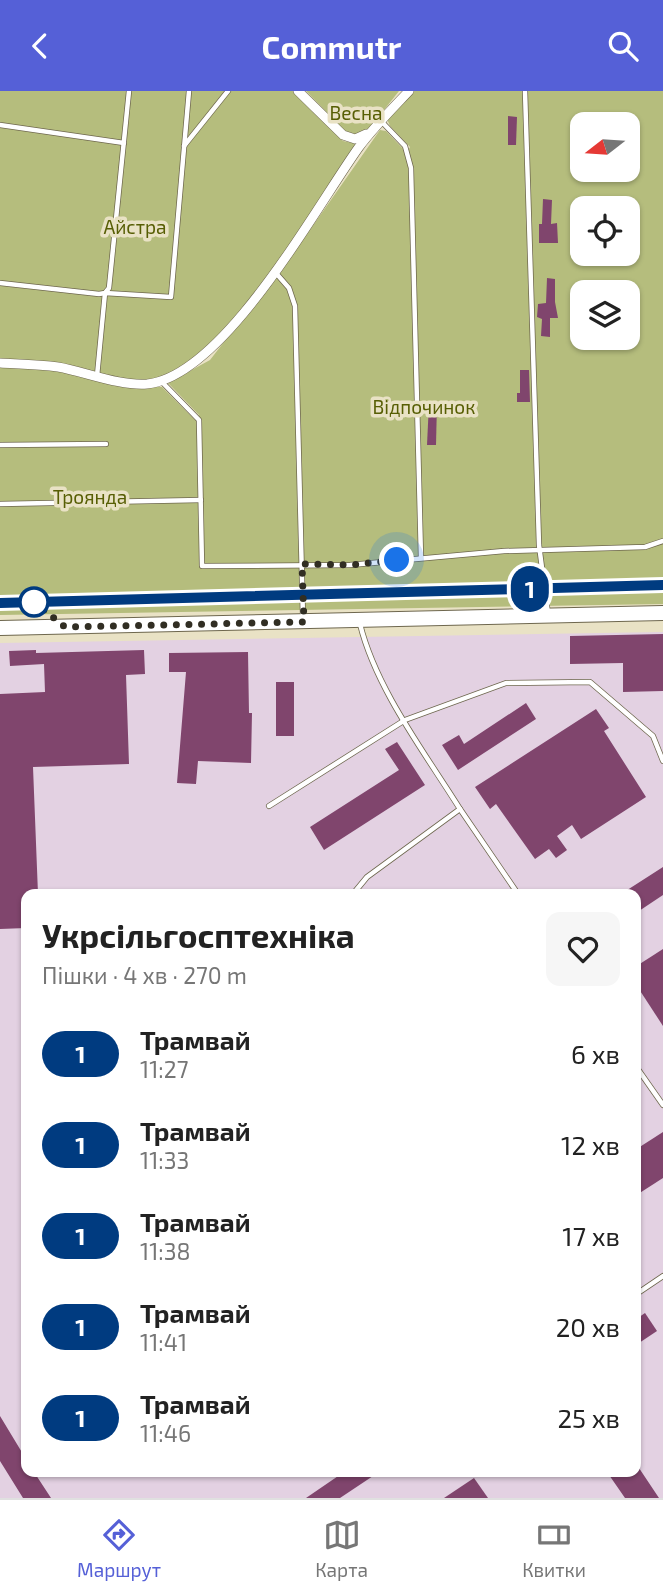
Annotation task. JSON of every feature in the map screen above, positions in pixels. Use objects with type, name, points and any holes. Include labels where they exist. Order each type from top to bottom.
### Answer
[{"type":"main road","points":[[0,628],[663,613]]},
{"type":"street","points":[[298,91],[322,117],[347,137],[361,138],[374,130]]},
{"type":"street","points":[[0,363],[54,366],[146,384],[161,381],[185,370],[199,360],[242,314],[298,242],[334,183],[374,130],[409,91]]},
{"type":"lane","points":[[97,376],[106,293],[109,288],[129,91]]},
{"type":"lane","points":[[0,283],[171,297],[189,91]]},
{"type":"lane","points":[[184,146],[228,91]]},
{"type":"lane","points":[[525,91],[539,551],[548,617]]},
{"type":"lane","points":[[381,122],[405,146],[411,168],[421,558]]},
{"type":"lane","points":[[0,125],[124,143]]},
{"type":"lane","points":[[275,272],[289,288],[295,306],[304,622]]},
{"type":"lane","points":[[161,381],[199,419],[202,566],[350,565],[505,551],[645,547],[663,541]]},
{"type":"lane","points":[[0,445],[106,444]]},
{"type":"lane","points":[[0,505],[201,500]]},
{"type":"lane","points":[[359,621],[374,666],[405,720],[460,809],[515,889]]},
{"type":"lane","points":[[269,806],[405,720],[506,683],[590,681],[653,736],[663,761]]},
{"type":"lane","points":[[357,889],[367,877],[460,809]]},
{"type":"lane","points":[[641,1074],[663,1105]]},
{"type":"lane","points":[[641,1291],[663,1276]]},
{"type":"shaded area","points":[[663,632],[663,1498],[0,1498],[0,643]]},
{"type":"green space","name":"Айстра","points":[[0,91],[293,91],[343,141],[357,144],[259,290],[213,342],[174,372],[148,380],[129,380],[52,363],[0,358]]},
{"type":"green space","name":"Весна","points":[[306,91],[399,91],[369,129],[353,135],[345,131]]},
{"type":"green space","name":"Відпочинок","points":[[412,91],[663,91],[663,604],[0,615],[0,365],[53,369],[146,387],[162,387],[195,420],[199,415],[168,383],[210,360],[300,244],[380,130],[386,131],[407,153],[410,147],[390,126],[387,119]]},
{"type":"building","points":[[508,116],[517,117],[516,145],[508,145]]},
{"type":"building","points":[[543,199],[552,200],[551,224],[557,223],[558,243],[539,243]]},
{"type":"building","points":[[547,278],[555,279],[558,318],[550,318],[550,337],[541,336],[542,319],[537,317],[538,304],[546,303]]},
{"type":"building","points":[[520,370],[529,370],[530,402],[517,402],[517,393],[520,393]]},
{"type":"building","points":[[429,403],[437,403],[436,445],[427,445]]},
{"type":"building","points":[[663,634],[663,691],[623,692],[623,663],[570,664],[570,636]]},
{"type":"building","points":[[36,650],[36,653],[144,650],[145,674],[126,675],[129,764],[33,767],[38,889],[21,889],[21,928],[0,929],[0,694],[45,692],[44,664],[10,666],[9,651]]},
{"type":"building","points":[[248,652],[249,713],[252,713],[251,763],[198,761],[196,784],[177,783],[186,672],[169,672],[169,653]]},
{"type":"building","points":[[276,682],[294,682],[294,736],[276,736]]},
{"type":"building","points":[[526,703],[536,719],[458,770],[442,745],[459,735],[464,744]]},
{"type":"building","points":[[596,709],[609,728],[604,731],[646,797],[581,839],[572,825],[557,836],[567,850],[556,858],[549,849],[535,859],[496,804],[490,809],[475,787]]},
{"type":"building","points":[[397,742],[425,785],[324,850],[310,827],[399,770],[385,749]]},
{"type":"building","points":[[663,867],[663,895],[641,910],[641,889],[629,889]]},
{"type":"building","points":[[663,949],[663,1026],[641,992],[641,963]]},
{"type":"building","points":[[663,1132],[663,1178],[641,1192],[641,1146]]},
{"type":"building","points":[[645,1313],[657,1331],[641,1342],[641,1316]]},
{"type":"building","points":[[0,1416],[21,1451],[21,1477],[37,1477],[51,1498],[23,1498],[0,1461]]},
{"type":"building","points":[[641,1471],[659,1498],[625,1498],[610,1477],[641,1477]]},
{"type":"building","points":[[337,1477],[372,1477],[340,1498],[306,1498]]},
{"type":"building","points":[[474,1478],[488,1498],[444,1498]]},
{"type":"tram line","points":[[0,599],[663,580]]},
{"type":"tram line","name":"1","points":[[0,603],[663,585]]},
{"type":"route","points":[[34,602],[65,627],[304,622],[302,564],[350,565],[397,560]]},
{"type":"park label","name":"Троянда","points":[[90,496]]}]
